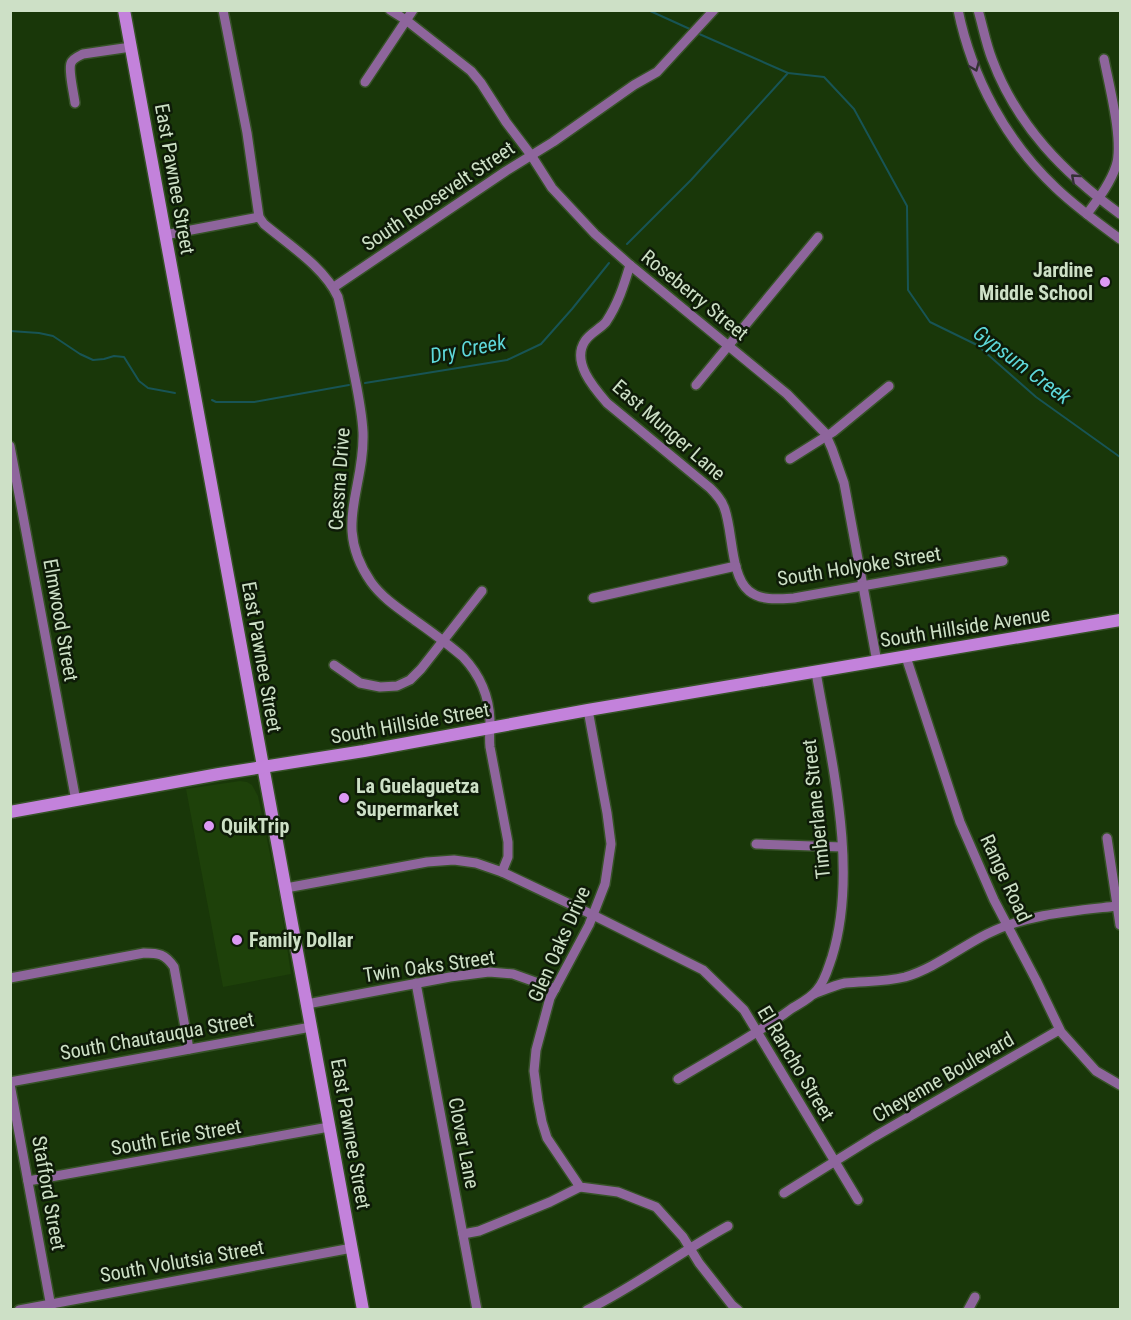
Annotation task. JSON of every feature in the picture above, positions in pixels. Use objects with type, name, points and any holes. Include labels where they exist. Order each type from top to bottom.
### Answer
[{"type":"main road","name":"East Pawnee Street","points":[[124,10],[363,1310]]},
{"type":"main road","name":"South Hillside Avenue","points":[[816,672],[1120,621]]},
{"type":"main road","name":"South Hillside Street","points":[[10,812],[816,672]]},
{"type":"street","points":[[223,10],[247,134],[259,217],[264,224],[323,273],[334,287]]},
{"type":"street","name":"Roseberry Street","points":[[390,10],[471,71],[552,188],[595,234],[787,394],[825,433],[844,483],[877,662]]},
{"type":"street","points":[[365,82],[413,10]]},
{"type":"street","name":"South Roosevelt Street","points":[[334,287],[634,85],[657,72],[714,10]]},
{"type":"street","points":[[958,10],[975,69],[1006,129],[1054,187],[1120,239]]},
{"type":"street","points":[[978,10],[992,60],[1016,107],[1055,159],[1098,198],[1120,214]]},
{"type":"street","points":[[75,103],[71,69],[73,60],[83,54],[131,47]]},
{"type":"street","points":[[1087,214],[1114,171],[1119,150],[1118,131],[1104,59]]},
{"type":"street","points":[[165,235],[259,217]]},
{"type":"street","points":[[696,385],[818,237]]},
{"type":"street","name":"East Munger Lane","points":[[630,265],[617,302],[604,324],[585,341],[580,355],[584,368],[593,387],[607,403],[710,488],[721,500],[730,529],[736,566]]},
{"type":"street","name":"Cessna Drive","points":[[334,287],[345,327],[362,422],[363,441],[352,515],[354,548],[376,589],[454,650],[470,665],[481,682],[490,718],[490,748],[508,842],[508,857],[502,872]]},
{"type":"street","points":[[790,459],[826,436],[889,386]]},
{"type":"street","name":"Elmwood Street","points":[[10,446],[76,801]]},
{"type":"street","name":"South Holyoke Street","points":[[736,566],[738,575],[749,592],[772,599],[794,598],[1003,561]]},
{"type":"street","points":[[593,598],[736,566]]},
{"type":"street","points":[[334,665],[360,682],[380,687],[397,686],[410,680],[422,669],[482,591]]},
{"type":"street","name":"Range Road","points":[[906,657],[960,822],[994,900],[1059,1030],[1096,1071],[1120,1085]]},
{"type":"street","name":"Timberlane Street","points":[[678,1078],[774,1022],[817,991],[825,976],[839,927],[843,889],[842,847],[837,790],[816,672]]},
{"type":"street","name":"Glen Oaks Drive","points":[[580,1187],[547,1138],[542,1122],[534,1071],[536,1050],[550,998],[589,926],[605,884],[611,844],[588,710]]},
{"type":"street","points":[[1107,838],[1120,926]]},
{"type":"street","points":[[756,844],[842,847]]},
{"type":"street","name":"El Rancho Street","points":[[286,888],[428,862],[454,860],[476,863],[502,872],[703,970],[744,1010],[858,1200]]},
{"type":"street","points":[[812,994],[842,984],[905,976],[935,964],[987,934],[1053,913],[1117,906]]},
{"type":"street","points":[[10,978],[144,953],[161,955],[168,958],[174,967],[189,1049]]},
{"type":"street","name":"Twin Oaks Street","points":[[307,1004],[416,983],[489,972],[513,974],[555,990]]},
{"type":"street","name":"Clover Lane","points":[[416,983],[477,1310]]},
{"type":"street","name":"South Chautauqua Street","points":[[10,1083],[311,1027]]},
{"type":"street","name":"Cheyenne Boulevard","points":[[784,1193],[1059,1030]]},
{"type":"street","name":"Stafford Street","points":[[10,1083],[51,1307]]},
{"type":"street","name":"South Erie Street","points":[[28,1181],[329,1127]]},
{"type":"street","points":[[463,1234],[479,1231],[580,1187],[618,1192],[656,1207],[683,1237],[699,1263],[738,1310]]},
{"type":"street","points":[[595,1308],[728,1226]]},
{"type":"street","name":"South Volutsia Street","points":[[19,1310],[51,1307],[352,1248]]},
{"type":"street","points":[[968,1310],[975,1297]]},
{"type":"shaded area","points":[[240,781],[252,785],[258,796],[281,907],[291,974],[223,987],[186,789]]},
{"type":"waterway","name":"Gypsum Creek","points":[[648,10],[692,30]]},
{"type":"waterway","name":"Gypsum Creek","points":[[697,33],[788,73],[824,77],[854,109],[907,206],[908,290],[930,322],[977,345],[1036,397],[1120,457]]},
{"type":"waterway","name":"Dry Creek","points":[[627,244],[691,180],[788,73]]},
{"type":"waterway","name":"Dry Creek","points":[[365,383],[507,360],[541,344],[609,263]]},
{"type":"waterway","name":"Dry Creek","points":[[10,331],[53,336],[93,360],[114,356],[124,357],[139,381],[148,388],[175,393]]},
{"type":"waterway","name":"Dry Creek","points":[[212,400],[216,402],[254,402],[349,385]]},
{"type":"place","name":"Jardine Middle School","points":[[1105,282]]},
{"type":"place","name":"La Guelaguetza Supermarket","points":[[344,798]]},
{"type":"place","name":"QuikTrip","points":[[209,826]]},
{"type":"place","name":"Family Dollar","points":[[237,940]]}]
